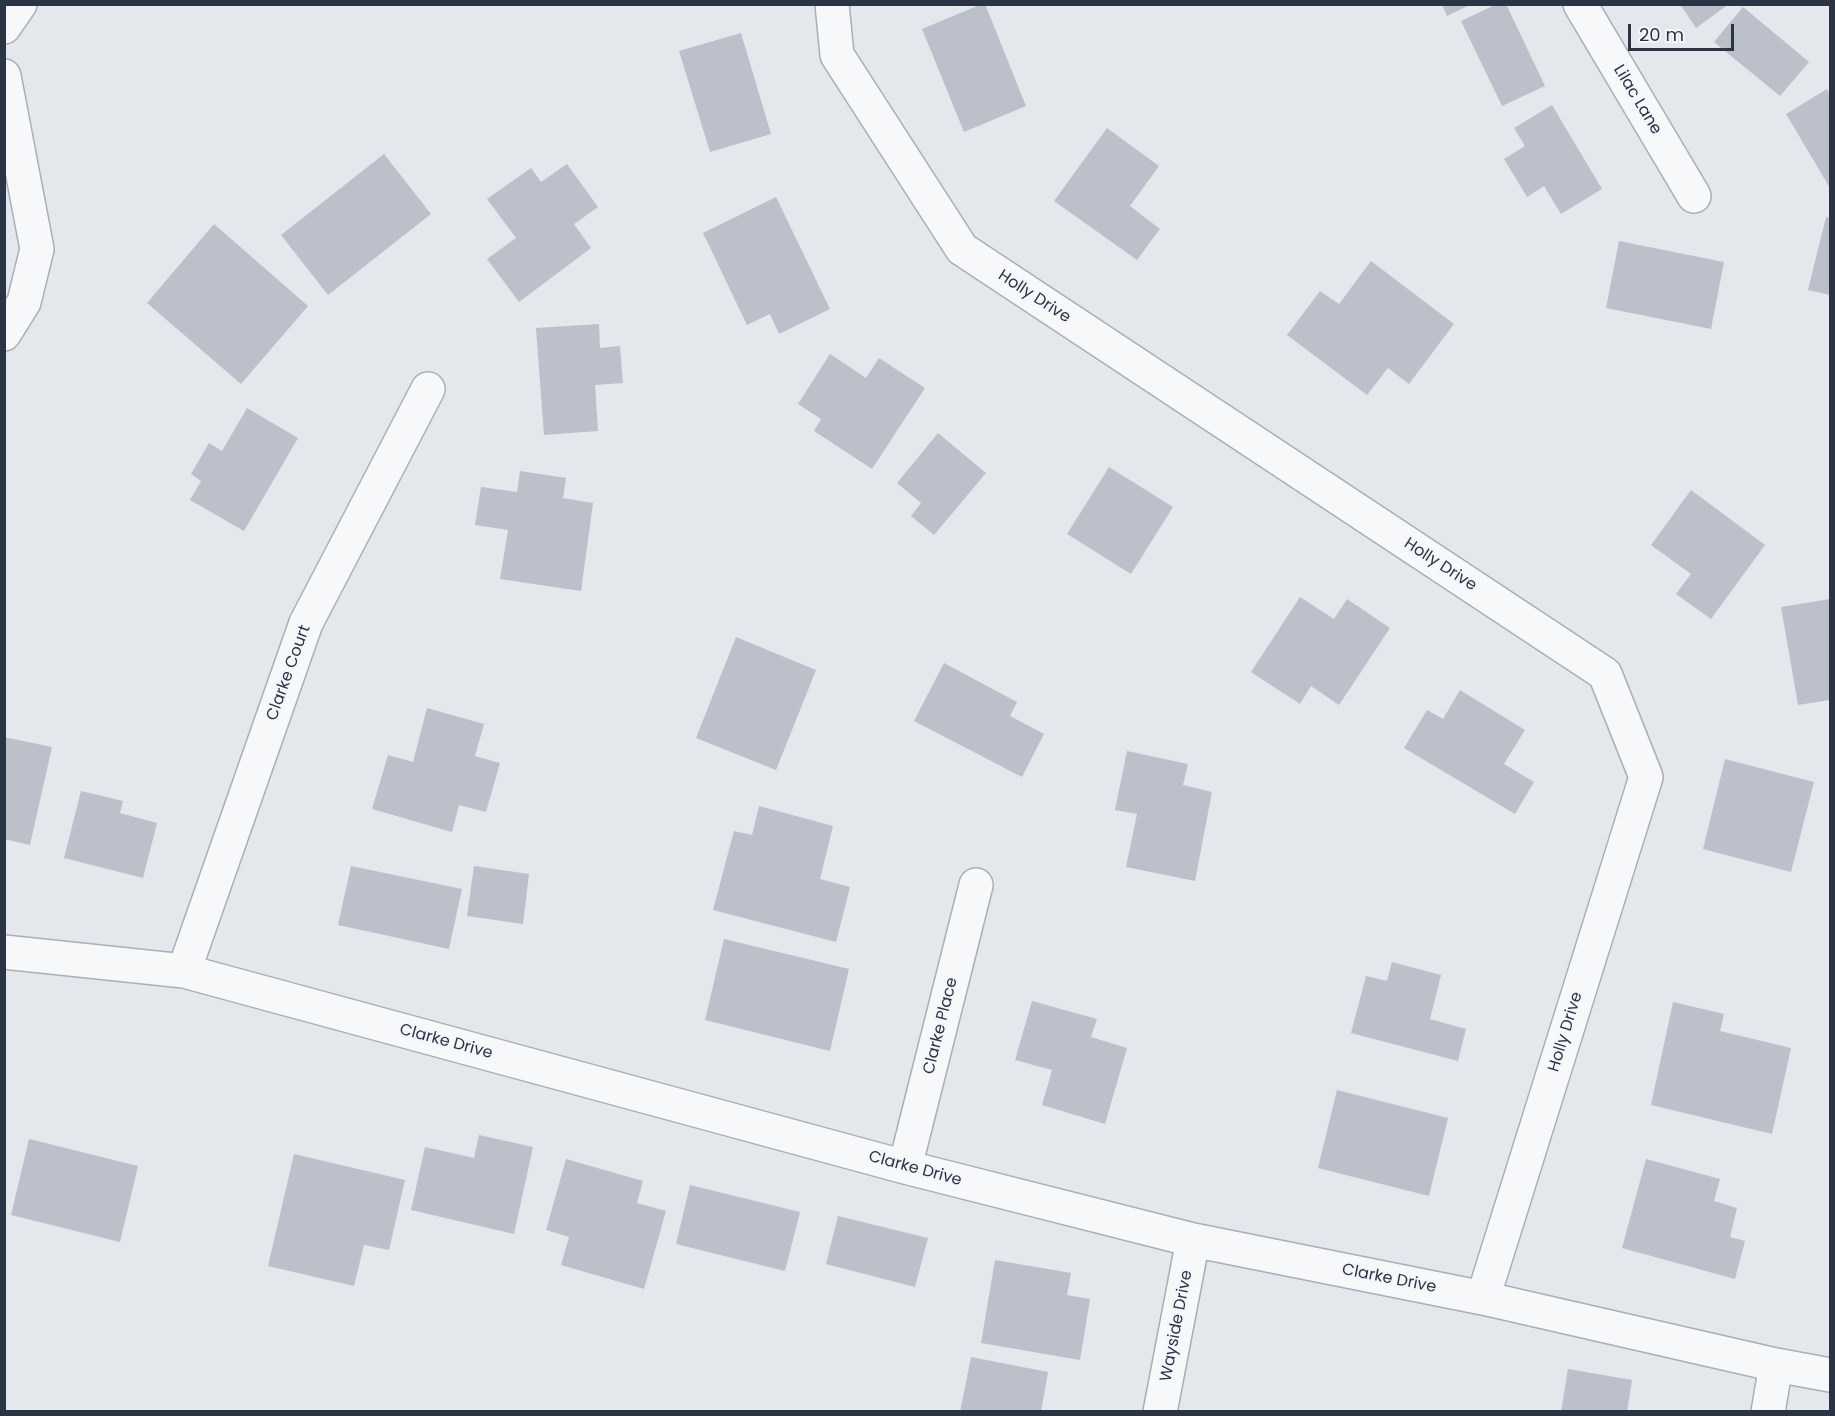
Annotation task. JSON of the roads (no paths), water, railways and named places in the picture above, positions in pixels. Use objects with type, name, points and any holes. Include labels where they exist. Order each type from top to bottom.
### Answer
[{"type":"street","points":[[4,27],[20,4]]},
{"type":"street","name":"Holly Drive","points":[[832,4],[837,55],[962,249],[1605,674],[1646,777],[1483,1298]]},
{"type":"street","name":"Lilac Lane","points":[[1580,4],[1694,196]]},
{"type":"street","points":[[4,76],[37,249],[24,302],[4,334]]},
{"type":"street","name":"Clarke Court","points":[[184,971],[306,623],[428,389]]},
{"type":"street","name":"Clarke Place","points":[[905,1167],[976,885]]},
{"type":"street","name":"Clarke Drive","points":[[4,952],[184,971],[905,1167],[1193,1240],[1483,1298],[1776,1365],[1830,1375]]},
{"type":"street","name":"Wayside Drive","points":[[1160,1412],[1193,1240]]},
{"type":"street","points":[[1768,1412],[1776,1365]]}]
